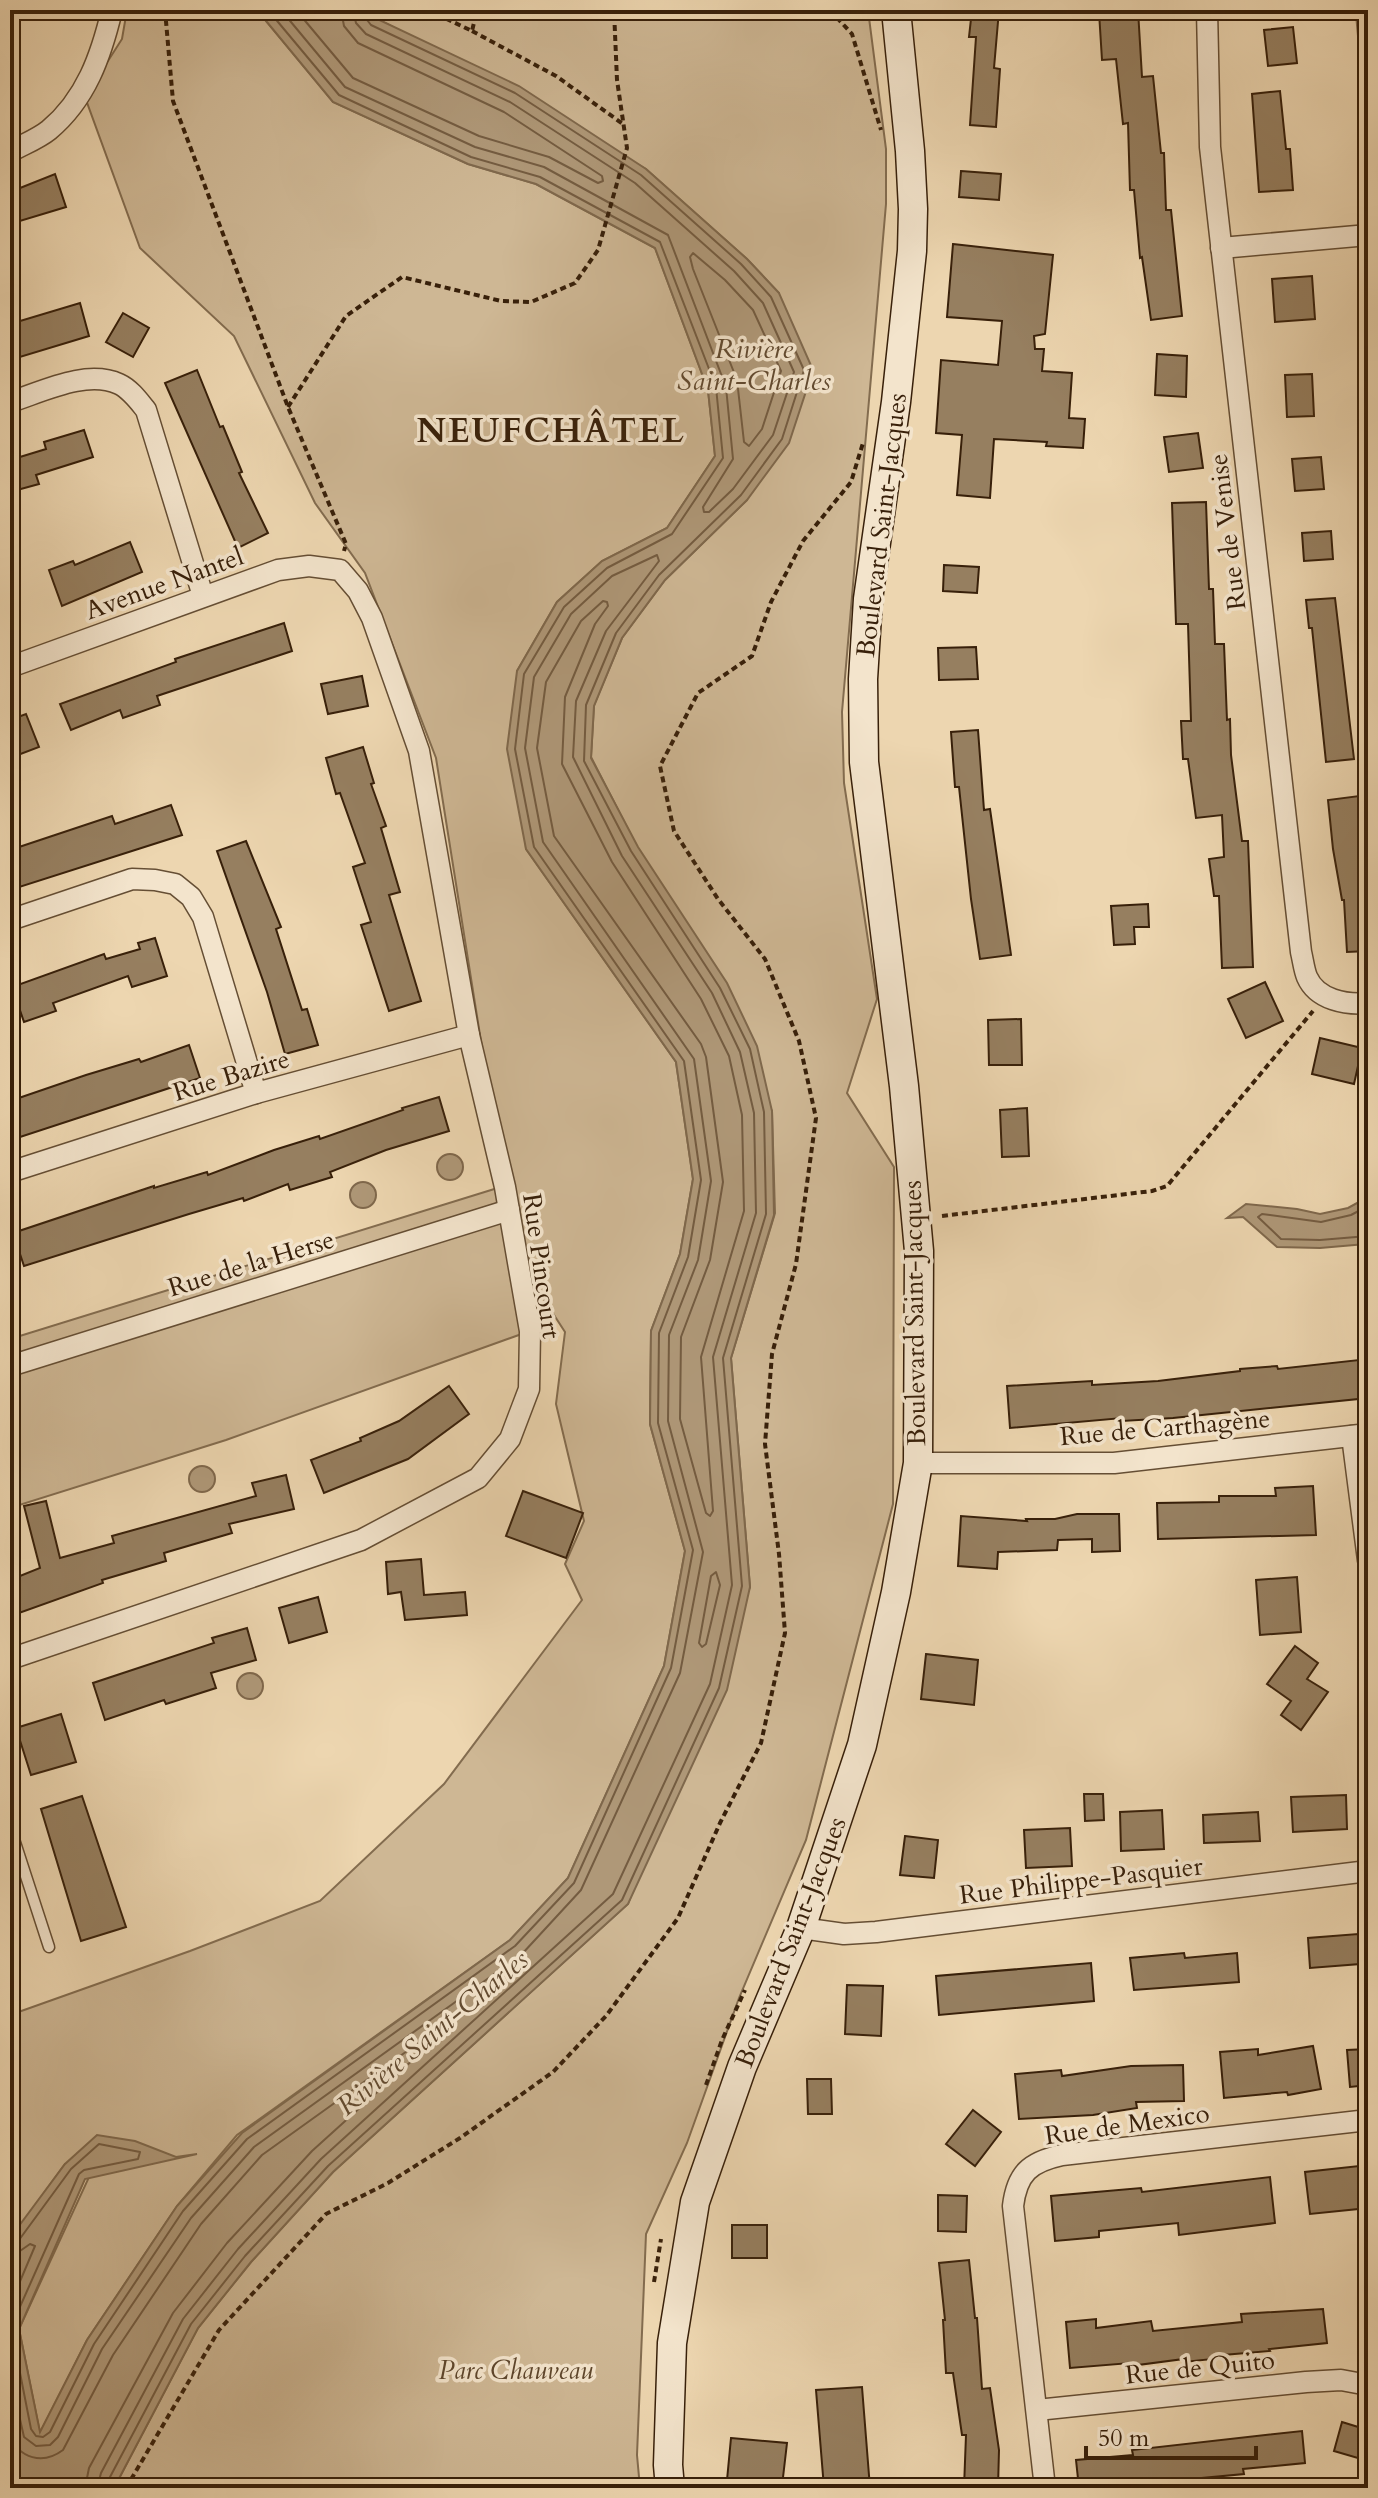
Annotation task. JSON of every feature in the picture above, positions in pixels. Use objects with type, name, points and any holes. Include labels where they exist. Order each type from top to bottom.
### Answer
[{"type":"street","points":[[10,152],[47,132],[80,97],[103,47],[112,10]]},
{"type":"street","name":"Boulevard Saint-Jacques","points":[[670,2488],[672,2343],[695,2202],[742,2067],[801,1928],[862,1745],[896,1592],[918,1463],[919,1251],[904,1086],[864,762],[863,679],[868,599],[896,402],[912,251],[910,151],[896,10]]},
{"type":"street","name":"Rue de Venise","points":[[1207,10],[1210,147],[1301,952],[1307,978],[1320,994]]},
{"type":"street","points":[[1221,248],[1368,235]]},
{"type":"street","points":[[10,402],[79,381],[99,380],[119,384],[133,394],[146,410],[203,596]]},
{"type":"street","name":"Avenue Nantel","points":[[10,667],[278,570],[309,566],[340,570]]},
{"type":"street","name":"Rue Pincourt","points":[[10,1659],[361,1540],[478,1478],[510,1439],[529,1389],[530,1331],[509,1210],[469,1035],[419,751],[372,618],[358,591],[340,570]]},
{"type":"street","points":[[10,920],[132,879],[175,884],[191,897],[203,917],[256,1093]]},
{"type":"street","points":[[1320,994],[1334,1000],[1368,1003]]},
{"type":"street","name":"Rue Bazire","points":[[10,1172],[256,1093],[469,1035]]},
{"type":"street","name":"Rue de la Herse","points":[[10,1366],[509,1210]]},
{"type":"street","points":[[1360,1435],[1368,1560]]},
{"type":"street","name":"Rue de Carthagène","points":[[918,1463],[1114,1463],[1360,1435]]},
{"type":"street","name":"Rue Philippe-Pasquier","points":[[801,1928],[844,1934],[876,1932],[1368,1871]]},
{"type":"street","name":"Rue de Mexico","points":[[1045,2488],[1013,2206],[1015,2187],[1025,2172],[1041,2160],[1062,2155],[1368,2120]]},
{"type":"street","name":"Rue de Quito","points":[[1037,2410],[1306,2382],[1341,2380],[1368,2385]]},
{"type":"lane","points":[[10,1827],[49,1947]]},
{"type":"path","points":[[165,10],[173,101],[288,407],[346,544],[340,570]]},
{"type":"path","points":[[428,10],[556,76],[623,124]]},
{"type":"path","points":[[472,31],[477,10]]},
{"type":"path","points":[[288,407],[346,316],[402,277],[501,301],[531,302],[575,283],[598,250],[627,148],[617,80],[614,10]]},
{"type":"path","points":[[830,10],[852,34],[882,134]]},
{"type":"path","points":[[126,2488],[219,2330],[326,2214],[388,2183],[460,2138],[553,2072],[606,2016],[678,1918],[720,1823],[761,1743],[785,1633],[765,1444],[772,1354],[796,1264],[816,1118],[799,1041],[765,959],[718,899],[674,831],[660,766],[698,693],[752,656],[771,602],[803,541],[851,482],[865,438]]},
{"type":"path","points":[[915,1217],[1152,1191],[1167,1186],[1314,1010],[1320,994]]},
{"type":"green space","points":[[127,10],[257,10],[333,102],[468,164],[536,184],[655,248],[708,390],[715,456],[667,528],[602,561],[557,602],[517,671],[526,849],[676,1062],[693,1179],[680,1254],[651,1331],[650,1424],[685,1551],[664,1666],[568,1878],[510,1940],[237,2135],[177,2206],[87,2340],[40,2433],[19,2329],[89,2177],[168,2155],[65,2164],[10,2240],[10,2015],[320,1901],[444,1784],[582,1600],[565,1564],[584,1521],[556,1404],[565,1332],[543,1298],[506,1193],[530,1331],[226,1440],[10,1508],[10,1339],[504,1186],[436,758],[365,573],[315,503],[234,336],[140,248],[85,97],[122,39]]},
{"type":"green space","name":"Parc Chauveau","points":[[369,10],[868,10],[886,149],[886,204],[842,712],[844,783],[877,999],[847,1093],[894,1167],[893,1504],[806,1840],[739,1998],[687,2143],[646,2234],[637,2455],[640,2488],[114,2488],[198,2328],[251,2262],[333,2172],[628,1904],[750,1587],[731,1358],[775,1213],[772,1111],[591,757],[594,705],[622,638],[665,580],[747,500],[779,293],[747,259],[646,169],[375,18]]},
{"type":"green space","points":[[1356,10],[1368,10],[1368,146],[1356,14]]},
{"type":"water","name":"Rivière Saint-Charles","points":[[257,10],[369,10],[375,18],[519,86],[646,169],[747,259],[779,293],[813,370],[789,443],[747,500],[665,580],[622,638],[594,706],[591,758],[638,847],[727,983],[757,1046],[772,1111],[774,1215],[731,1358],[750,1587],[727,1690],[628,1904],[333,2172],[251,2262],[198,2328],[114,2488],[10,2488],[10,2238],[65,2164],[97,2135],[135,2141],[176,2157],[197,2154],[85,2179],[19,2329],[40,2432],[87,2340],[177,2206],[242,2133],[510,1940],[568,1878],[664,1666],[685,1551],[650,1424],[651,1331],[680,1254],[693,1179],[676,1062],[526,849],[507,749],[517,671],[557,602],[602,561],[667,528],[715,456],[708,390],[655,248],[536,184],[468,164],[333,102]]},
{"type":"water","points":[[450,1154],[459,1158],[463,1167],[459,1176],[450,1180],[441,1176],[437,1167],[441,1158]]},
{"type":"water","points":[[363,1182],[372,1186],[376,1195],[372,1204],[363,1208],[354,1204],[350,1195],[354,1186]]},
{"type":"water","points":[[1368,1197],[1366,1244],[1320,1248],[1277,1247],[1243,1217],[1227,1218],[1246,1204],[1320,1214],[1348,1208]]},
{"type":"water","points":[[202,1466],[211,1470],[215,1479],[211,1488],[202,1492],[193,1488],[189,1479],[193,1470]]},
{"type":"water","points":[[250,1673],[259,1677],[263,1686],[259,1695],[250,1699],[241,1695],[237,1686],[241,1677]]},
{"type":"building","points":[[972,10],[999,10],[994,68],[1000,69],[996,127],[970,125],[976,37],[969,37]]},
{"type":"building","points":[[1138,10],[1142,77],[1153,76],[1161,153],[1164,153],[1166,210],[1171,210],[1182,316],[1151,320],[1140,258],[1134,190],[1130,190],[1128,123],[1123,124],[1116,59],[1102,60],[1099,12]]},
{"type":"building","points":[[1293,27],[1297,63],[1268,66],[1264,30]]},
{"type":"building","points":[[1280,91],[1293,190],[1259,192],[1252,94]]},
{"type":"building","points":[[961,171],[1001,174],[999,200],[959,197]]},
{"type":"building","points":[[55,174],[66,207],[10,224],[10,192]]},
{"type":"building","points":[[953,244],[1053,255],[1045,334],[1034,336],[1035,349],[1044,349],[1042,371],[1072,373],[1069,418],[1085,419],[1083,448],[994,439],[990,498],[957,495],[962,435],[936,433],[941,360],[998,365],[1002,321],[947,317]]},
{"type":"building","points":[[1312,276],[1315,319],[1275,322],[1272,279]]},
{"type":"building","points":[[80,303],[89,336],[10,360],[10,324]]},
{"type":"building","points":[[123,313],[149,328],[133,357],[106,342]]},
{"type":"building","points":[[1157,354],[1187,356],[1186,397],[1155,395]]},
{"type":"building","points":[[197,370],[242,472],[239,473],[268,533],[238,548],[165,383]]},
{"type":"building","points":[[1312,374],[1314,416],[1287,417],[1285,375]]},
{"type":"building","points":[[84,430],[93,457],[36,475],[39,484],[10,492],[10,460],[46,449],[44,442]]},
{"type":"building","points":[[1198,433],[1203,468],[1169,472],[1164,437]]},
{"type":"building","points":[[1321,457],[1324,489],[1295,491],[1292,459]]},
{"type":"building","points":[[1206,502],[1209,589],[1213,589],[1215,644],[1224,644],[1231,755],[1242,841],[1248,841],[1253,967],[1222,968],[1219,896],[1214,896],[1209,859],[1224,857],[1222,815],[1196,818],[1188,759],[1183,759],[1181,721],[1191,721],[1188,624],[1176,624],[1172,503]]},
{"type":"building","points":[[1331,531],[1333,559],[1304,561],[1302,533]]},
{"type":"building","points":[[130,542],[142,572],[62,606],[49,570],[73,561],[75,565]]},
{"type":"building","points":[[944,565],[979,567],[977,593],[943,591]]},
{"type":"building","points":[[1335,598],[1354,759],[1326,762],[1312,628],[1309,628],[1306,600]]},
{"type":"building","points":[[284,623],[292,651],[157,696],[160,705],[123,718],[120,710],[71,730],[60,704],[176,662],[175,659]]},
{"type":"building","points":[[976,647],[978,679],[939,680],[938,648]]},
{"type":"building","points":[[362,676],[368,706],[328,714],[321,684]]},
{"type":"building","points":[[26,714],[39,747],[10,758],[10,720]]},
{"type":"building","points":[[978,730],[984,810],[990,809],[1011,955],[980,959],[959,787],[955,787],[951,732]]},
{"type":"building","points":[[363,747],[374,783],[371,784],[386,826],[381,828],[400,892],[389,895],[421,1001],[389,1011],[361,925],[371,922],[353,867],[365,863],[340,793],[336,794],[326,758]]},
{"type":"building","points":[[1359,796],[1368,870],[1368,951],[1347,952],[1344,900],[1333,849],[1328,800]]},
{"type":"building","points":[[171,805],[182,835],[10,890],[10,850],[112,816],[115,824]]},
{"type":"building","points":[[246,841],[281,927],[276,929],[302,1010],[307,1009],[318,1045],[285,1054],[267,992],[217,851]]},
{"type":"building","points":[[1148,904],[1149,927],[1134,927],[1135,944],[1114,945],[1111,906]]},
{"type":"building","points":[[155,938],[167,976],[132,987],[128,976],[53,1003],[56,1011],[24,1022],[12,987],[104,954],[106,959],[140,949],[138,943]]},
{"type":"building","points":[[1265,982],[1283,1021],[1246,1038],[1228,999]]},
{"type":"building","points":[[1021,1019],[1022,1065],[989,1065],[988,1020]]},
{"type":"building","points":[[1320,1038],[1362,1048],[1354,1084],[1312,1074]]},
{"type":"building","points":[[189,1045],[200,1078],[17,1138],[10,1119],[10,1101]]},
{"type":"building","points":[[439,1097],[449,1131],[386,1150],[330,1172],[332,1177],[290,1190],[288,1184],[244,1201],[243,1198],[24,1266],[13,1233],[154,1186],[207,1172],[208,1175],[274,1150],[319,1136],[320,1139]]},
{"type":"building","points":[[1027,1108],[1029,1156],[1002,1157],[1000,1110]]},
{"type":"building","points":[[1368,1359],[1368,1398],[1173,1418],[1122,1421],[1122,1418],[1010,1428],[1007,1386],[1158,1381],[1240,1369],[1277,1366],[1278,1369]]},
{"type":"building","points":[[449,1386],[469,1414],[408,1459],[324,1493],[311,1460],[361,1441],[360,1438],[399,1421]]},
{"type":"building","points":[[286,1475],[294,1509],[229,1524],[232,1533],[164,1553],[166,1561],[102,1580],[103,1583],[19,1613],[10,1590],[10,1580],[40,1568],[24,1506],[46,1501],[60,1558],[114,1543],[112,1536],[256,1496],[252,1483]]},
{"type":"building","points":[[1313,1486],[1316,1535],[1158,1539],[1157,1503],[1219,1502],[1219,1496],[1276,1496],[1275,1488]]},
{"type":"building","points":[[523,1491],[583,1513],[566,1558],[506,1536]]},
{"type":"building","points":[[1077,1514],[1119,1514],[1120,1551],[1092,1552],[1092,1539],[1058,1540],[1057,1550],[998,1552],[997,1569],[958,1566],[961,1516],[1027,1521]]},
{"type":"building","points":[[421,1559],[424,1595],[465,1592],[467,1615],[405,1620],[401,1592],[388,1594],[386,1562]]},
{"type":"building","points":[[1297,1577],[1301,1632],[1260,1635],[1256,1580]]},
{"type":"building","points":[[318,1597],[327,1632],[289,1643],[279,1608]]},
{"type":"building","points":[[247,1628],[256,1660],[211,1673],[216,1688],[166,1704],[164,1700],[105,1720],[93,1683],[214,1643],[212,1638]]},
{"type":"building","points":[[1295,1646],[1318,1663],[1307,1679],[1328,1692],[1301,1730],[1281,1715],[1291,1701],[1267,1684]]},
{"type":"building","points":[[926,1654],[978,1660],[974,1705],[921,1699]]},
{"type":"building","points":[[61,1714],[76,1762],[31,1775],[16,1728]]},
{"type":"building","points":[[1084,1794],[1103,1794],[1104,1820],[1085,1821]]},
{"type":"building","points":[[1346,1795],[1347,1829],[1293,1832],[1291,1797]]},
{"type":"building","points":[[82,1796],[126,1927],[81,1941],[41,1809]]},
{"type":"building","points":[[1162,1810],[1164,1849],[1121,1851],[1120,1812]]},
{"type":"building","points":[[1258,1812],[1260,1841],[1204,1843],[1203,1815]]},
{"type":"building","points":[[1070,1828],[1072,1866],[1026,1868],[1024,1830]]},
{"type":"building","points":[[905,1836],[938,1840],[934,1878],[900,1875]]},
{"type":"building","points":[[1358,1934],[1360,1964],[1310,1968],[1308,1938]]},
{"type":"building","points":[[1184,1953],[1185,1958],[1237,1953],[1239,1982],[1134,1990],[1130,1958]]},
{"type":"building","points":[[1091,1963],[1094,2001],[939,2015],[936,1976]]},
{"type":"building","points":[[847,1985],[883,1986],[881,2036],[845,2034]]},
{"type":"building","points":[[1313,2046],[1321,2089],[1288,2095],[1287,2092],[1224,2098],[1220,2052],[1258,2049],[1258,2055]]},
{"type":"building","points":[[1368,2049],[1368,2085],[1350,2087],[1347,2050]]},
{"type":"building","points":[[1183,2065],[1184,2101],[1136,2102],[1137,2108],[1093,2115],[1019,2119],[1015,2074],[1061,2070],[1062,2076],[1131,2066]]},
{"type":"building","points":[[807,2079],[831,2079],[832,2114],[808,2114]]},
{"type":"building","points":[[973,2110],[1001,2132],[975,2166],[946,2144]]},
{"type":"building","points":[[1368,2165],[1368,2208],[1310,2214],[1305,2172]]},
{"type":"building","points":[[1270,2177],[1275,2223],[1179,2235],[1178,2223],[1099,2231],[1099,2237],[1055,2241],[1051,2196],[1141,2188],[1142,2192]]},
{"type":"building","points":[[938,2195],[967,2196],[966,2232],[938,2231]]},
{"type":"building","points":[[732,2225],[767,2225],[767,2258],[732,2258]]},
{"type":"building","points":[[969,2260],[982,2389],[990,2388],[999,2450],[998,2488],[964,2488],[966,2435],[962,2435],[953,2373],[946,2373],[939,2263]]},
{"type":"building","points":[[1323,2309],[1327,2343],[1184,2362],[1184,2359],[1130,2366],[1130,2363],[1070,2368],[1066,2322],[1096,2319],[1096,2328],[1151,2321],[1153,2331],[1242,2322],[1241,2314]]},
{"type":"building","points":[[862,2387],[870,2488],[824,2488],[816,2390]]},
{"type":"building","points":[[1342,2422],[1368,2430],[1368,2461],[1334,2451]]},
{"type":"building","points":[[1302,2431],[1305,2463],[1243,2469],[1244,2474],[1138,2488],[1079,2488],[1076,2460],[1133,2455],[1132,2450]]},
{"type":"building","points":[[731,2438],[787,2443],[782,2486],[727,2480]]},
{"type":"district","name":"NEUFCHÂTEL","points":[[551,430]]}]
